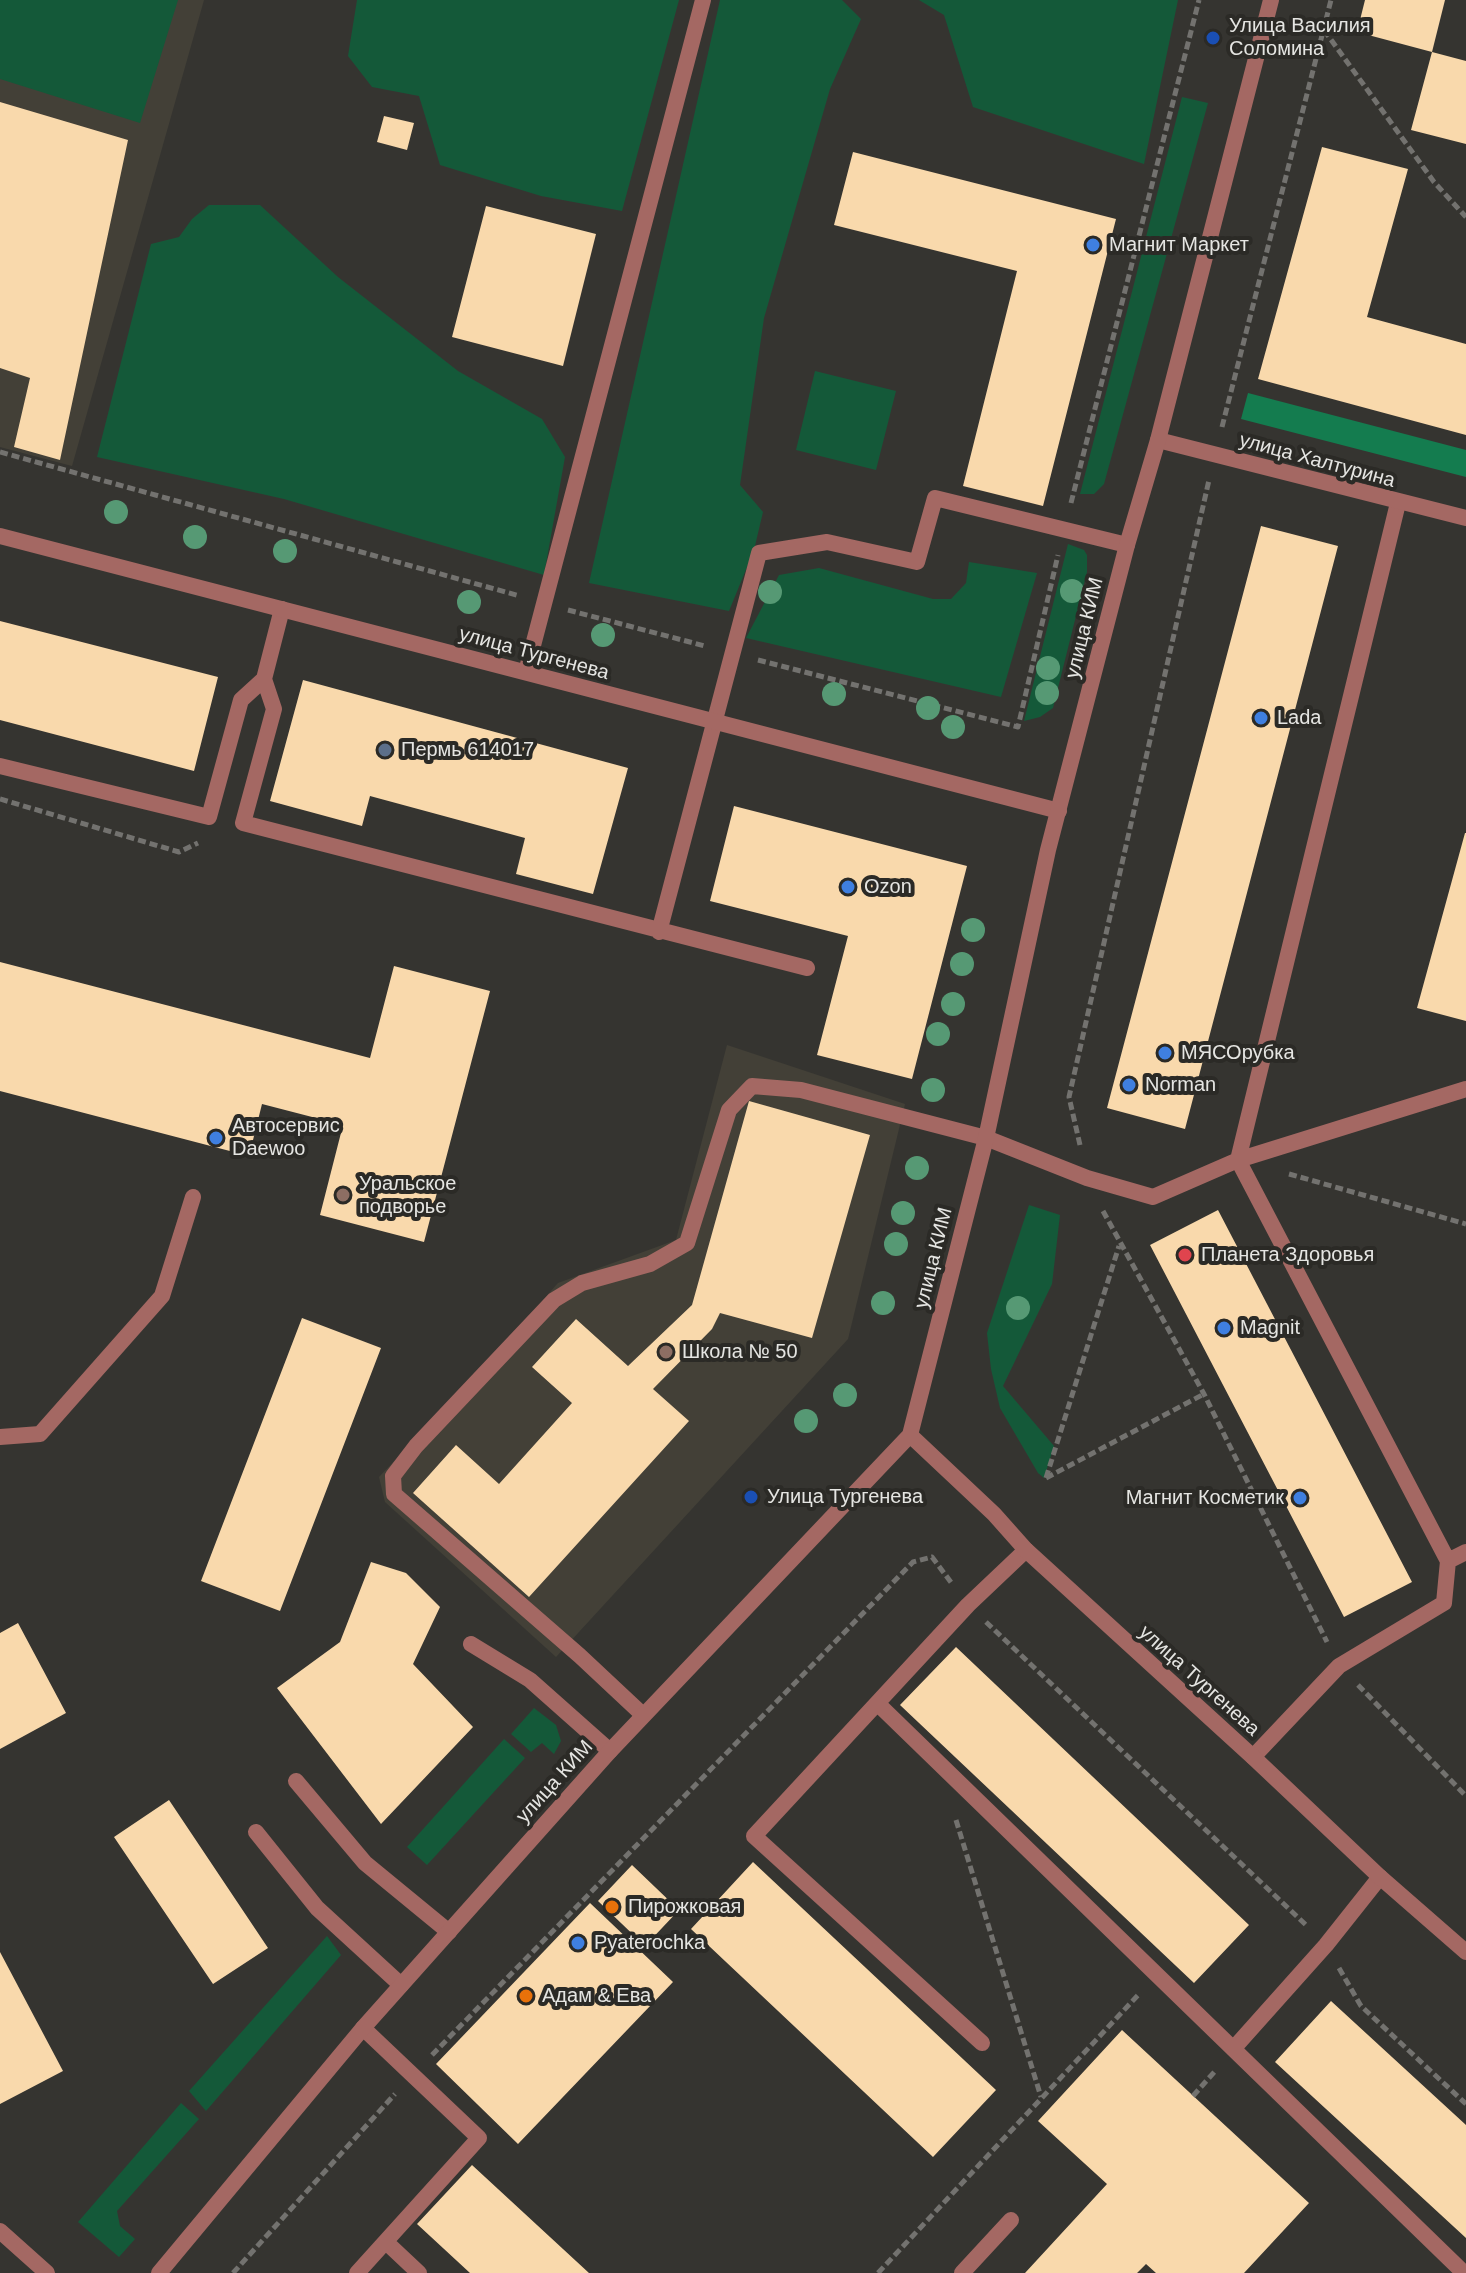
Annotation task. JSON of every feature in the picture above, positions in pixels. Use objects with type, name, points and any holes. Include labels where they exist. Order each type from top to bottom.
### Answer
[{"type":"street","points":[[526,672],[703,0]]},
{"type":"street","name":"улица КИМ","points":[[159,2273],[363,2028],[610,1751],[910,1435],[986,1138],[1048,850],[1271,0]]},
{"type":"street","name":"улица Халтурина","points":[[1158,440],[1466,518]]},
{"type":"street","points":[[659,932],[759,553],[827,542],[917,562],[935,498],[1127,545]]},
{"type":"street","points":[[1253,1757],[1339,1666],[1444,1603],[1448,1561],[1238,1160],[1398,503]]},
{"type":"street","name":"улица Тургенева","points":[[0,536],[1059,811]]},
{"type":"street","points":[[282,609],[264,679],[274,709],[243,823],[807,968]]},
{"type":"street","points":[[0,766],[209,817],[241,700],[264,679]]},
{"type":"street","points":[[643,1715],[394,1494],[393,1476],[416,1446],[554,1300],[582,1283],[650,1264],[687,1243],[729,1110],[752,1086],[801,1090],[986,1138],[1087,1178],[1153,1197],[1238,1160],[1466,1089]]},
{"type":"street","points":[[0,1437],[40,1434],[162,1296],[193,1197]]},
{"type":"street","name":"улица Тургенева","points":[[910,1435],[994,1514],[1026,1550],[1380,1877],[1466,1952]]},
{"type":"street","points":[[982,2043],[754,1836],[968,1605],[1026,1550]]},
{"type":"street","points":[[1448,1561],[1466,1552]]},
{"type":"street","points":[[471,1644],[530,1680],[610,1751]]},
{"type":"street","points":[[877,1703],[1464,2273]]},
{"type":"street","points":[[296,1781],[365,1863],[449,1932]]},
{"type":"street","points":[[256,1832],[317,1908],[401,1985]]},
{"type":"street","points":[[1234,2048],[1326,1945],[1380,1877]]},
{"type":"street","points":[[357,2273],[479,2138],[363,2028]]},
{"type":"street","points":[[962,2273],[1011,2220]]},
{"type":"street","points":[[0,2231],[47,2273]]},
{"type":"street","points":[[386,2242],[419,2273]]},
{"type":"path","points":[[0,452],[545,604],[1018,727],[1064,529],[1199,0]]},
{"type":"path","points":[[1331,0],[1215,455],[1069,1097],[1087,1178],[1119,1244],[1204,1394],[1339,1666],[1466,1796]]},
{"type":"path","points":[[1324,30],[1434,182],[1466,217]]},
{"type":"path","points":[[0,799],[179,852],[243,823]]},
{"type":"path","points":[[1284,1173],[1466,1224]]},
{"type":"path","points":[[1119,1244],[1046,1478],[1204,1394]]},
{"type":"path","points":[[233,2273],[413,2075],[913,1562],[932,1557],[968,1605],[1326,1945],[1361,2006],[1466,2104]]},
{"type":"path","points":[[953,1808],[1041,2098]]},
{"type":"path","points":[[878,2273],[1157,1974]]},
{"type":"shaded area","points":[[0,0],[204,0],[72,466],[0,447]]},
{"type":"shaded area","name":"Школа № 50","points":[[727,1045],[905,1104],[848,1339],[556,1657],[385,1502],[379,1477],[485,1366],[558,1283],[676,1240]]},
{"type":"green space","points":[[0,0],[178,0],[140,123],[0,79]]},
{"type":"green space","points":[[357,0],[679,0],[622,211],[541,196],[440,165],[419,96],[372,87],[348,56]]},
{"type":"green space","points":[[720,0],[842,0],[861,19],[830,89],[764,318],[740,485],[763,512],[754,550],[729,611],[589,583]]},
{"type":"green space","points":[[919,0],[1178,0],[1144,164],[973,107],[944,15]]},
{"type":"green space","points":[[1182,97],[1208,103],[1104,484],[1094,494],[1080,494]]},
{"type":"green space","points":[[209,205],[260,205],[338,277],[458,371],[542,419],[565,457],[544,575],[284,499],[97,457],[151,244],[179,237],[192,219]]},
{"type":"green space","points":[[815,371],[896,391],[876,470],[796,450]]},
{"type":"green space","points":[[1248,393],[1466,450],[1466,477],[1241,419]]},
{"type":"green space","points":[[1068,544],[1084,550],[1087,572],[1053,708],[1040,717],[1024,721]]},
{"type":"green space","points":[[969,562],[1037,573],[1001,697],[746,638],[779,575],[819,568],[933,599],[951,599],[966,583]]},
{"type":"green space","points":[[1029,1205],[1060,1215],[1052,1284],[1003,1386],[1054,1446],[1044,1478],[1038,1473],[1000,1408],[987,1333]]},
{"type":"green space","points":[[534,1708],[556,1725],[561,1741],[554,1754],[542,1743],[531,1752],[511,1734]]},
{"type":"green space","points":[[504,1739],[525,1758],[427,1865],[407,1847]]},
{"type":"green space","points":[[327,1936],[341,1955],[206,2111],[189,2091]]},
{"type":"green space","points":[[181,2103],[199,2119],[117,2211],[120,2226],[135,2239],[119,2257],[78,2222]]},
{"type":"building","points":[[1365,0],[1445,0],[1432,52],[1357,32]]},
{"type":"building","points":[[1432,52],[1466,61],[1466,144],[1411,130]]},
{"type":"building","points":[[0,102],[128,140],[60,460],[14,447],[30,378],[0,368]]},
{"type":"building","points":[[384,116],[414,123],[407,150],[377,142]]},
{"type":"building","points":[[1322,147],[1408,169],[1367,317],[1466,344],[1466,435],[1258,379]]},
{"type":"building","points":[[853,152],[1116,219],[1043,506],[963,486],[1017,271],[834,225]]},
{"type":"building","points":[[486,206],[596,234],[563,366],[452,337]]},
{"type":"building","points":[[1261,526],[1338,546],[1185,1129],[1107,1108]]},
{"type":"building","points":[[0,621],[218,677],[194,771],[0,720]]},
{"type":"building","points":[[303,680],[628,768],[593,894],[516,874],[525,838],[370,796],[362,826],[270,801]]},
{"type":"building","points":[[734,806],[967,866],[912,1079],[817,1055],[848,936],[710,901]]},
{"type":"building","points":[[1466,833],[1466,1021],[1417,1008]]},
{"type":"building","points":[[0,962],[370,1058],[394,966],[490,991],[424,1242],[320,1215],[343,1125],[262,1104],[249,1156],[0,1091]]},
{"type":"building","points":[[749,1101],[870,1135],[812,1338],[720,1313],[712,1329],[653,1389],[689,1421],[529,1597],[413,1493],[456,1445],[499,1484],[572,1403],[532,1367],[576,1319],[628,1366],[692,1305]]},
{"type":"building","points":[[1218,1210],[1412,1582],[1344,1617],[1150,1245]]},
{"type":"building","points":[[302,1318],[381,1348],[280,1611],[201,1581]]},
{"type":"building","points":[[371,1562],[406,1573],[440,1607],[413,1664],[473,1727],[381,1824],[277,1688],[340,1642]]},
{"type":"building","points":[[18,1623],[66,1713],[0,1749],[0,1633]]},
{"type":"building","points":[[956,1647],[1249,1925],[1194,1983],[900,1705]]},
{"type":"building","points":[[169,1800],[268,1948],[213,1984],[114,1837]]},
{"type":"building","points":[[753,1862],[996,2090],[933,2157],[691,1929]]},
{"type":"building","points":[[632,1865],[679,1910],[645,1946],[598,1901]]},
{"type":"building","points":[[590,1903],[673,1982],[518,2144],[436,2064]]},
{"type":"building","points":[[0,1952],[63,2071],[0,2104]]},
{"type":"building","points":[[1331,2001],[1466,2125],[1466,2238],[1275,2062]]},
{"type":"building","points":[[1122,2030],[1309,2203],[1244,2273],[1156,2273],[1146,2264],[1137,2273],[1025,2273],[1107,2184],[1038,2121]]},
{"type":"building","points":[[472,2165],[589,2273],[470,2273],[417,2224]]},
{"type":"place","name":"Улица Василия Соломина","points":[[1213,38]]},
{"type":"place","name":"Магнит Маркет","points":[[1093,245]]},
{"type":"place","name":"Lada","points":[[1261,718]]},
{"type":"place","name":"Пермь 614017","points":[[385,750]]},
{"type":"place","name":"Ozon","points":[[848,887]]},
{"type":"place","name":"МЯСОрубка","points":[[1165,1053]]},
{"type":"place","name":"Norman","points":[[1129,1085]]},
{"type":"place","name":"Автосервис Daewoo","points":[[216,1138]]},
{"type":"place","name":"Уральское подворье","points":[[343,1195]]},
{"type":"place","name":"Планета Здоровья","points":[[1185,1255]]},
{"type":"place","name":"Magnit","points":[[1224,1328]]},
{"type":"place","name":"Школа № 50","points":[[666,1352]]},
{"type":"place","name":"Улица Тургенева","points":[[751,1497]]},
{"type":"place","name":"Магнит Косметик","points":[[1300,1498]]},
{"type":"place","name":"Пирожковая","points":[[612,1907]]},
{"type":"place","name":"Pyaterochka","points":[[578,1943]]},
{"type":"place","name":"Адам & Ева","points":[[526,1996]]}]
